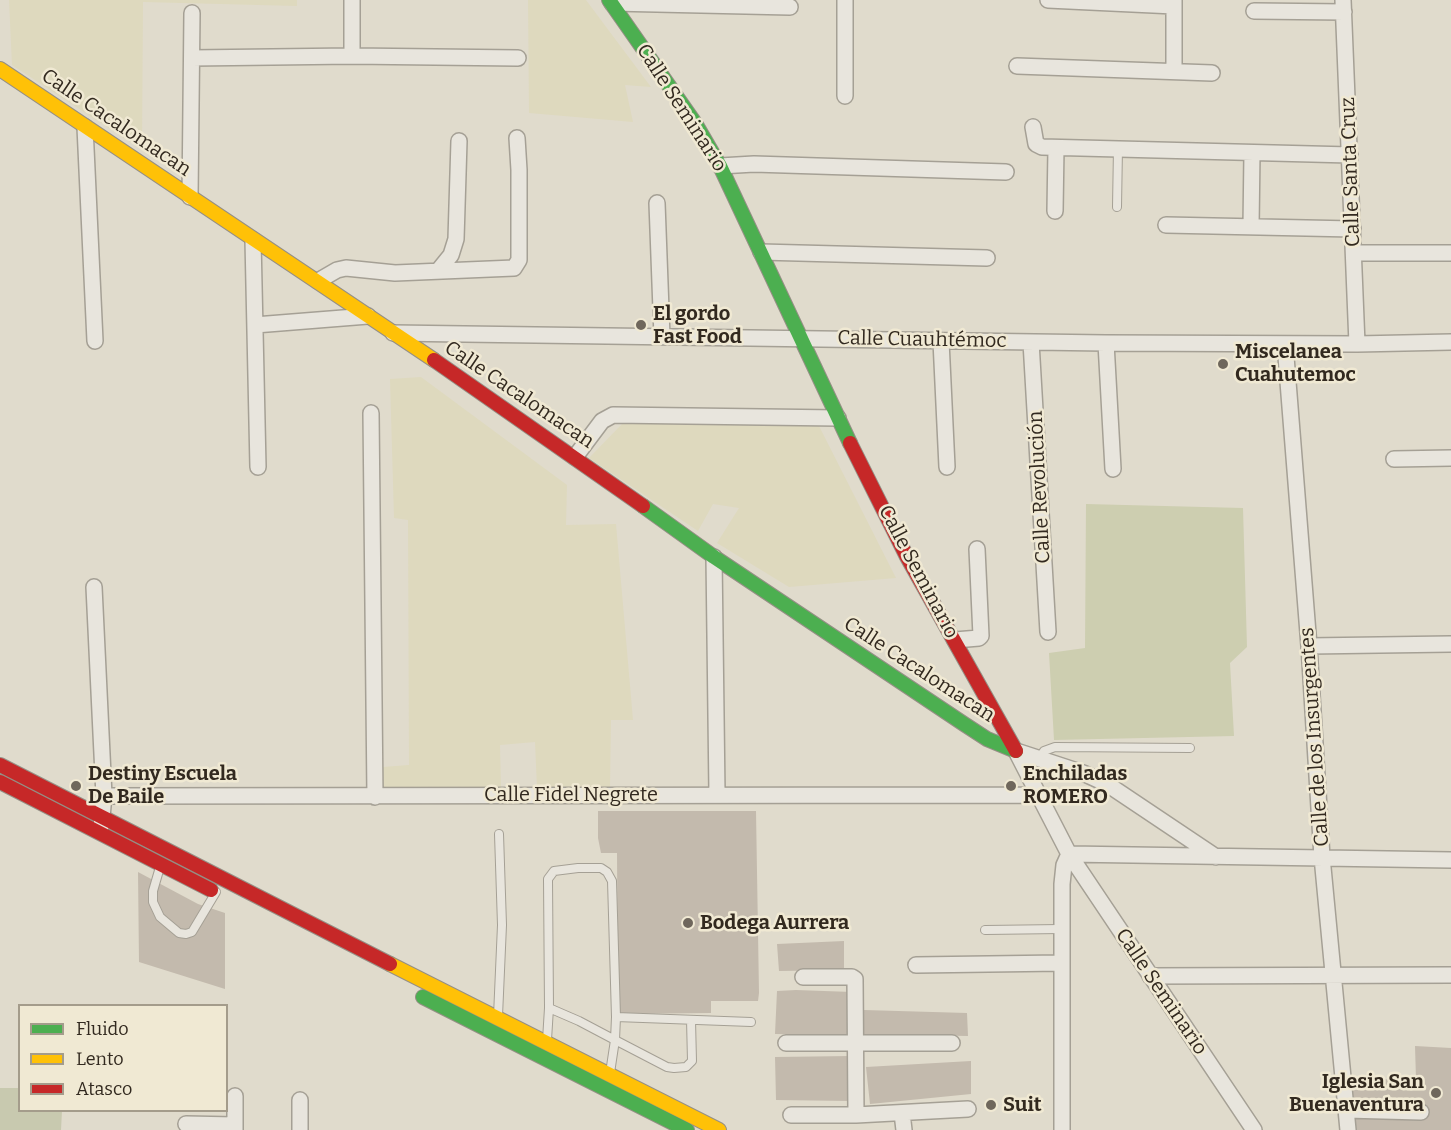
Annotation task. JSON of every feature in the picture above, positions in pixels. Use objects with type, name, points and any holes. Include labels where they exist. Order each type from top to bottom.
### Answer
[{"type":"street","points":[[352,0],[352,56]]},
{"type":"street","points":[[845,0],[845,96]]},
{"type":"street","points":[[1048,0],[1174,3],[1174,71]]},
{"type":"street","points":[[610,2],[790,7]]},
{"type":"street","name":"Calle Seminario","points":[[610,2],[695,123],[720,165],[838,418],[906,555],[1016,751],[1069,854],[1254,1130]]},
{"type":"street","points":[[1254,11],[1344,6]]},
{"type":"street","name":"Calle Santa Cruz","points":[[1344,6],[1357,344]]},
{"type":"street","points":[[190,197],[192,13]]},
{"type":"street","points":[[192,58],[352,56],[518,58]]},
{"type":"street","points":[[1017,66],[1212,73]]},
{"type":"street","name":"Calle Cacalomacan","points":[[0,69],[253,240],[318,281],[575,457],[714,557],[987,739],[1016,751]]},
{"type":"street","points":[[85,127],[95,341]]},
{"type":"street","points":[[1033,127],[1036,146],[1056,148],[1350,155]]},
{"type":"street","points":[[318,281],[337,270],[346,268],[395,273],[508,269],[518,264],[517,138]]},
{"type":"street","points":[[438,271],[451,255],[456,239],[459,141]]},
{"type":"street","points":[[1055,211],[1056,148]]},
{"type":"street","points":[[1251,227],[1252,153]]},
{"type":"street","points":[[720,165],[754,164],[1006,172]]},
{"type":"street","points":[[657,203],[662,337]]},
{"type":"street","points":[[1166,225],[1353,229]]},
{"type":"street","points":[[253,240],[258,467]]},
{"type":"street","points":[[761,252],[987,258]]},
{"type":"street","points":[[1355,253],[1451,253]]},
{"type":"street","points":[[255,325],[368,316]]},
{"type":"street","name":"Calle Cuauhtémoc","points":[[393,333],[1106,343],[1451,342]]},
{"type":"street","points":[[941,341],[947,467]]},
{"type":"street","name":"Calle Revolución","points":[[1031,342],[1048,632]]},
{"type":"street","points":[[1106,343],[1113,469]]},
{"type":"street","name":"Calle de los Insurgentes","points":[[1285,344],[1309,645],[1322,857],[1348,1130]]},
{"type":"street","points":[[371,413],[375,796]]},
{"type":"street","points":[[575,457],[602,421],[613,416],[838,418]]},
{"type":"street","points":[[1394,459],[1451,458]]},
{"type":"street","points":[[955,640],[981,636],[977,549]]},
{"type":"street","points":[[714,557],[717,794]]},
{"type":"street","points":[[94,587],[104,796],[100,833]]},
{"type":"street","points":[[1309,645],[1451,644]]},
{"type":"street","points":[[1016,751],[1083,773],[1107,784],[1216,857]]},
{"type":"street","points":[[0,765],[498,1018],[604,1089],[687,1130]]},
{"type":"street","points":[[0,782],[221,895]]},
{"type":"street","name":"Calle Fidel Negrete","points":[[104,796],[1038,795]]},
{"type":"street","points":[[1062,1130],[1062,872],[1069,854],[1451,860]]},
{"type":"street","points":[[916,965],[1061,963]]},
{"type":"street","points":[[1150,976],[1451,975]]},
{"type":"street","points":[[803,976],[852,977],[855,979],[856,1115]]},
{"type":"street","points":[[415,993],[499,1035],[610,1074],[718,1130]]},
{"type":"street","points":[[786,1043],[952,1043]]},
{"type":"street","points":[[186,1124],[235,1127],[235,1096]]},
{"type":"street","points":[[300,1100],[300,1130]]},
{"type":"street","points":[[791,1115],[856,1115],[968,1109]]},
{"type":"street","points":[[1346,1110],[1421,1112]]},
{"type":"street","points":[[902,1113],[904,1130]]},
{"type":"lane","points":[[1117,207],[1118,148]]},
{"type":"lane","points":[[1039,758],[1044,751],[1055,747],[1190,748]]},
{"type":"lane","points":[[499,834],[502,926],[499,1035]]},
{"type":"lane","points":[[161,865],[153,891],[153,902],[160,917],[179,933],[192,932],[221,895]]},
{"type":"lane","points":[[545,1050],[549,1008],[548,879],[558,869],[601,868],[608,872],[612,881],[616,1017],[610,1074],[604,1089]]},
{"type":"lane","points":[[985,930],[1061,929]]},
{"type":"lane","points":[[549,1008],[667,1067],[686,1067],[692,1061],[691,1020]]},
{"type":"lane","points":[[616,1017],[752,1022]]},
{"type":"shaded area","points":[[9,0],[297,0],[297,6],[143,2],[142,150],[12,65]]},
{"type":"shaded area","points":[[528,0],[586,0],[651,87],[625,85],[633,122],[529,113]]},
{"type":"shaded area","points":[[421,377],[567,485],[566,525],[616,524],[633,720],[611,720],[610,788],[537,788],[535,742],[500,745],[501,787],[382,792],[383,767],[409,765],[408,520],[394,518],[390,379]]},
{"type":"shaded area","points":[[623,423],[819,426],[896,578],[789,587],[717,543],[739,508],[713,504],[698,531],[589,458]]},
{"type":"green space","points":[[1086,504],[1243,508],[1247,647],[1230,663],[1234,736],[1054,740],[1049,653],[1085,648]]},
{"type":"green space","points":[[0,1088],[18,1088],[18,1112],[62,1112],[61,1130],[0,1130]]},
{"type":"building","name":"Bodega Aurrera","points":[[598,811],[756,811],[758,1001],[711,1001],[711,1013],[618,1014],[617,853],[601,853],[598,838]]},
{"type":"building","points":[[138,872],[198,904],[225,913],[225,989],[139,962]]},
{"type":"building","points":[[844,941],[844,970],[779,971],[777,944]]},
{"type":"building","points":[[777,991],[852,992],[853,1035],[775,1034]]},
{"type":"building","points":[[864,1010],[967,1013],[968,1036],[863,1034]]},
{"type":"building","points":[[1415,1046],[1451,1048],[1451,1130],[1349,1130],[1347,1080],[1416,1079]]},
{"type":"building","points":[[851,1056],[851,1101],[776,1100],[775,1057]]},
{"type":"building","points":[[971,1061],[971,1094],[870,1104],[866,1067]]},
{"type":"traffic: fast","points":[[609,0],[695,123],[720,166],[850,443]]},
{"type":"traffic: fast","points":[[643,506],[714,557],[964,724],[987,739],[1016,751]]},
{"type":"traffic: fast","points":[[423,997],[687,1130]]},
{"type":"traffic: slow","points":[[0,69],[434,360]]},
{"type":"traffic: slow","points":[[390,964],[719,1130]]},
{"type":"traffic: jam","points":[[434,360],[643,506]]},
{"type":"traffic: jam","points":[[850,443],[906,555],[1016,751]]},
{"type":"traffic: jam","points":[[0,765],[390,964]]},
{"type":"traffic: jam","points":[[0,782],[211,890]]},
{"type":"place","name":"El gordo Fast Food","points":[[641,325]]},
{"type":"place","name":"Miscelanea Cuahutemoc","points":[[1223,364]]},
{"type":"place","name":"Destiny Escuela De Baile","points":[[76,786]]},
{"type":"place","name":"Enchiladas ROMERO","points":[[1011,786]]},
{"type":"place","name":"Bodega Aurrera","points":[[688,923]]},
{"type":"place","name":"Iglesia San Buenaventura","points":[[1436,1093]]},
{"type":"place","name":"Suit","points":[[991,1105]]}]
